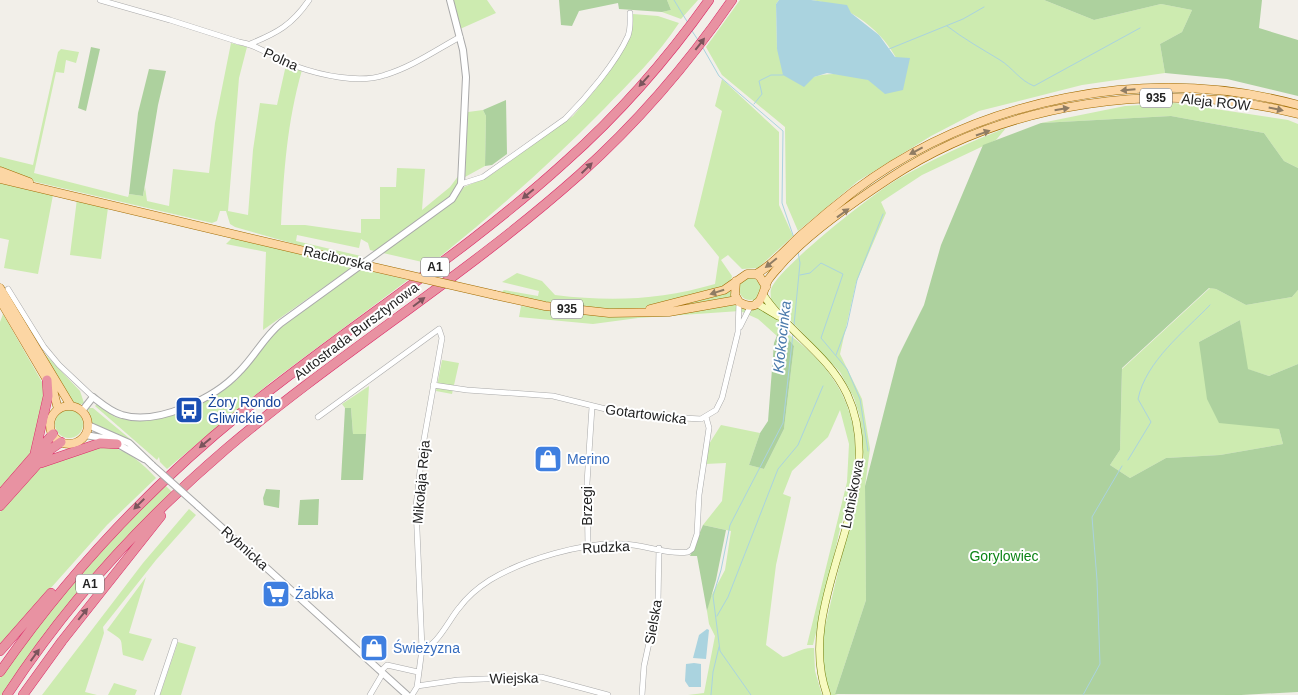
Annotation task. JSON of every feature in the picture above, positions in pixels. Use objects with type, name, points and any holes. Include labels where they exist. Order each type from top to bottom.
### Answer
[{"type":"highway","name":"Autostrada Bursztynowa","points":[[0,672],[41,615],[89,557],[160,483],[241,413],[498,219],[566,161],[619,109],[676,44],[709,0]]},
{"type":"highway","name":"Autostrada Bursztynowa","points":[[7,695],[83,593],[135,535],[186,484],[291,397],[462,270],[541,208],[580,174],[633,122],[686,62],[732,0]]},
{"type":"highway","points":[[36,461],[48,396],[46,380]]},
{"type":"highway","points":[[0,506],[36,461],[53,434]]},
{"type":"highway","points":[[0,495],[36,461],[61,442]]},
{"type":"highway","points":[[36,461],[100,443],[117,444]]},
{"type":"highway","points":[[23,695],[62,641],[186,484]]},
{"type":"highway","points":[[0,651],[63,580],[89,557]]},
{"type":"main road","name":"Aleja ROW","points":[[756,274],[853,192],[911,154],[951,134],[1042,102],[1128,89],[1176,88],[1224,91],[1276,99],[1298,105]]},
{"type":"main road","name":"Aleja ROW","points":[[765,292],[769,279],[786,260],[889,178],[955,142],[1043,112],[1128,99],[1176,98],[1222,101],[1274,108],[1298,114]]},
{"type":"main road","name":"Raciborska","points":[[0,172],[39,187]]},
{"type":"main road","name":"Raciborska","points":[[0,178],[352,262],[495,295],[572,310],[669,312],[738,301]]},
{"type":"main road","name":"935","points":[[736,281],[744,275],[756,274]]},
{"type":"main road","points":[[756,274],[760,277],[765,292]]},
{"type":"main road","name":"Raciborska","points":[[640,312],[722,291],[736,281]]},
{"type":"main road","points":[[736,281],[734,293],[738,301]]},
{"type":"main road","points":[[4,289],[71,406]]},
{"type":"main road","name":"935","points":[[738,301],[754,304],[765,292]]},
{"type":"main road","name":"Lotniskowa","points":[[765,292],[781,318]]},
{"type":"main road","points":[[0,300],[53,390],[58,409]]},
{"type":"main road","name":"Lotniskowa","points":[[754,304],[781,318],[832,369],[843,386],[855,415],[860,442],[856,486],[820,638],[820,664],[827,695]]},
{"type":"main road","points":[[71,406],[82,410],[88,425],[85,435],[76,442],[61,442],[53,434],[50,422],[58,409],[71,406]]},
{"type":"street","name":"Polna","points":[[100,0],[250,44],[280,60],[310,71],[365,78],[384,76],[399,70],[460,37]]},
{"type":"street","points":[[250,44],[276,34],[290,23],[309,0]]},
{"type":"street","points":[[4,289],[58,365],[93,397],[115,412],[130,417],[139,417],[180,410],[216,390],[238,374],[264,339],[281,323],[452,199],[461,184],[466,102],[465,63],[450,0]]},
{"type":"street","points":[[461,184],[483,177],[565,119],[576,108],[591,90],[628,35],[630,13]]},
{"type":"street","name":"Gotartowicka","points":[[433,385],[467,390],[553,396],[630,416],[692,420],[706,418],[716,410],[722,398],[738,332],[738,301]]},
{"type":"street","name":"Gotartowicka","points":[[738,332],[754,304]]},
{"type":"street","name":"Mikołaja Reja","points":[[318,417],[439,329],[442,338],[433,385],[416,506],[422,649],[418,672],[418,686]]},
{"type":"street","points":[[82,410],[93,397]]},
{"type":"street","name":"Brzegi","points":[[588,546],[587,483],[592,407]]},
{"type":"street","name":"Rudzka","points":[[422,649],[430,646],[459,608],[475,591],[491,580],[538,559],[561,551],[588,546],[624,544],[686,552],[692,549],[696,540],[699,495],[709,428],[706,418]]},
{"type":"street","name":"Rybnicka","points":[[88,425],[124,440],[139,450],[198,506],[407,695]]},
{"type":"street","name":"Rybnicka","points":[[85,435],[109,439],[151,463]]},
{"type":"street","name":"Sielska","points":[[642,695],[644,666],[658,601],[658,548]]},
{"type":"street","points":[[157,695],[175,641]]},
{"type":"street","points":[[370,695],[387,665],[418,672]]},
{"type":"street","name":"Wiejska","points":[[418,686],[458,680],[542,677],[608,695]]},
{"type":"street","points":[[412,695],[418,686]]},
{"type":"green space","points":[[453,0],[487,0],[496,13],[460,29]]},
{"type":"green space","points":[[559,0],[667,0],[671,10],[662,12],[619,9],[618,3],[579,11],[572,26],[561,25]]},
{"type":"green space","points":[[667,0],[698,0],[681,19],[662,12],[671,10]]},
{"type":"green space","points":[[740,0],[779,0],[776,4],[777,49],[814,77],[836,74],[847,75],[902,90],[895,56],[888,45],[870,26],[836,6],[811,0],[1044,0],[1094,20],[1161,4],[1192,10],[1182,32],[1160,44],[1165,73],[1082,85],[979,111],[931,136],[858,181],[798,231],[786,203],[785,127],[722,75],[706,47]]},
{"type":"green space","points":[[1044,0],[1262,0],[1259,28],[1298,40],[1298,96],[1227,79],[1165,73],[1160,44],[1182,32],[1192,10],[1161,4],[1094,20]]},
{"type":"green space","points":[[633,14],[658,16],[679,23],[643,68],[562,150],[498,208],[431,264],[383,253],[454,201],[464,187],[488,177],[573,116],[596,89],[631,36]]},
{"type":"green space","points":[[231,43],[247,47],[239,78],[228,211],[248,215],[253,150],[260,103],[277,105],[286,65],[302,70],[290,128],[281,225],[305,225],[361,233],[361,219],[380,219],[380,187],[396,187],[397,168],[425,169],[422,210],[450,187],[459,175],[458,186],[451,196],[378,252],[370,250],[368,243],[361,239],[359,248],[297,235],[296,241],[361,256],[355,261],[235,227],[230,224],[226,211],[220,211],[217,221],[212,223],[36,182],[0,169],[0,157],[33,165],[58,52],[61,49],[79,52],[76,63],[66,60],[64,73],[56,72],[34,173],[128,197],[129,194],[143,196],[145,187],[147,201],[169,206],[173,169],[209,173],[215,123]]},
{"type":"green space","points":[[91,47],[100,49],[86,111],[78,108]]},
{"type":"green space","points":[[149,69],[166,71],[158,105],[143,196],[129,194],[138,113]]},
{"type":"green space","points":[[722,79],[779,132],[779,205],[793,236],[758,268],[742,269],[728,255],[721,260],[732,276],[731,281],[725,286],[658,305],[636,309],[602,310],[550,304],[499,294],[504,290],[538,296],[539,291],[502,282],[517,273],[542,281],[555,295],[576,297],[636,298],[675,293],[715,284],[719,257],[694,226],[722,111],[715,106]]},
{"type":"green space","points":[[506,100],[507,154],[492,165],[485,166],[486,116],[483,110]]},
{"type":"green space","points":[[1175,103],[1288,120],[1298,124],[1298,168],[1284,161],[1264,133],[1171,116],[1041,123],[1125,106]]},
{"type":"green space","points":[[483,110],[486,116],[485,166],[465,177],[468,112]]},
{"type":"green space","name":"Gorylowiec","points":[[1171,116],[1264,133],[1284,161],[1298,168],[1298,290],[1292,297],[1246,305],[1216,289],[1209,288],[1122,368],[1120,450],[1110,465],[1130,478],[1166,458],[1220,455],[1283,444],[1279,429],[1219,423],[1207,399],[1199,342],[1240,320],[1248,369],[1269,376],[1298,364],[1298,692],[1241,695],[835,694],[866,600],[865,486],[898,357],[924,305],[941,245],[983,145],[1041,123]]},
{"type":"green space","points":[[1006,128],[996,140],[922,175],[881,202],[886,213],[856,283],[840,354],[862,399],[870,449],[865,486],[866,600],[835,694],[838,695],[831,695],[824,665],[823,635],[864,463],[860,417],[854,398],[840,372],[771,300],[771,289],[778,278],[809,248],[886,187],[938,158]]},
{"type":"green space","points":[[0,181],[53,195],[38,274],[4,268],[9,240],[0,238]]},
{"type":"green space","points":[[77,199],[108,208],[101,259],[70,255]]},
{"type":"green space","points":[[234,236],[351,268],[263,330],[266,252],[226,244]]},
{"type":"green space","points":[[361,269],[408,280],[271,382],[167,469],[160,462],[159,457],[157,460],[95,406],[97,404],[115,417],[133,421],[170,416],[193,409],[237,380],[275,332]]},
{"type":"green space","points":[[750,278],[758,281],[761,289],[758,297],[750,300],[742,297],[739,289],[742,281]]},
{"type":"green space","points":[[1210,288],[1216,289],[1246,305],[1292,297],[1298,290],[1298,364],[1269,376],[1247,369],[1240,320],[1199,342],[1279,429],[1283,444],[1220,455],[1166,458],[1130,478],[1110,465],[1120,450],[1122,369]]},
{"type":"green space","points":[[731,291],[732,297],[659,310]]},
{"type":"green space","points":[[734,303],[766,310],[788,328],[781,329],[777,336],[758,319],[740,311],[638,318],[593,324],[519,317],[521,306],[592,314]]},
{"type":"green space","points":[[3,314],[46,389],[34,450],[0,489],[0,322]]},
{"type":"green space","points":[[780,328],[794,346],[784,429],[764,469],[749,465],[760,433],[768,421],[774,343]]},
{"type":"green space","points":[[781,329],[811,353],[835,382],[844,398],[854,434],[855,454],[851,484],[813,645],[807,645],[847,482],[849,444],[840,410],[828,437],[792,471],[783,494],[791,497],[776,565],[766,645],[783,657],[814,648],[815,671],[822,695],[688,695],[704,693],[715,636],[709,624],[707,611],[710,598],[725,570],[731,531],[703,525],[722,501],[726,463],[705,464],[709,444],[721,425],[760,433],[749,465],[764,469],[784,429],[794,346]]},
{"type":"green space","points":[[41,350],[80,391],[84,403],[80,405],[73,403]]},
{"type":"green space","points":[[442,360],[459,363],[452,394],[436,391]]},
{"type":"green space","points":[[369,386],[366,434],[353,434],[351,408],[345,408],[342,404]]},
{"type":"green space","points":[[88,408],[93,408],[135,443],[91,423]]},
{"type":"green space","points":[[345,408],[351,408],[353,434],[366,434],[363,480],[341,480]]},
{"type":"green space","points":[[69,410],[79,414],[83,424],[79,434],[69,438],[59,434],[55,424],[59,414]]},
{"type":"green space","points":[[100,446],[117,449],[131,456],[156,478],[107,525],[0,645],[0,512],[41,466]]},
{"type":"green space","points":[[164,484],[172,492],[3,695],[0,695],[0,678],[39,624],[92,561]]},
{"type":"green space","points":[[266,489],[280,490],[279,508],[264,505],[263,498]]},
{"type":"green space","points":[[319,499],[318,525],[298,525],[300,500]]},
{"type":"green space","points":[[189,509],[196,515],[156,560],[103,627],[104,633],[85,692],[97,695],[42,695],[143,563]]},
{"type":"green space","points":[[703,525],[726,530],[716,580],[707,611],[697,556],[690,556]]},
{"type":"green space","points":[[146,577],[129,633],[152,639],[143,661],[123,655],[121,640],[107,630]]},
{"type":"green space","points":[[178,642],[196,647],[181,695],[160,695]]},
{"type":"green space","points":[[114,683],[137,690],[135,695],[108,695]]},
{"type":"water","points":[[779,0],[811,0],[847,5],[851,13],[879,35],[895,57],[910,58],[903,90],[885,94],[868,80],[827,73],[814,77],[804,87],[783,75],[777,49],[776,4]]},
{"type":"water","points":[[707,629],[709,630],[706,659],[693,658],[699,635]]},
{"type":"water","points":[[686,664],[701,664],[701,687],[689,687],[685,681]]},
{"type":"waterway","name":"Kłokocinka","points":[[674,0],[688,23]]},
{"type":"waterway","points":[[889,49],[963,19],[984,7]]},
{"type":"waterway","points":[[947,26],[966,40],[1000,60],[1024,81],[1034,86],[1140,28]]},
{"type":"waterway","name":"Kłokocinka","points":[[692,31],[698,40]]},
{"type":"waterway","name":"Kłokocinka","points":[[703,48],[719,76],[783,131],[782,203],[794,238]]},
{"type":"waterway","points":[[754,104],[762,94],[759,81],[771,75],[783,75]]},
{"type":"waterway","points":[[836,355],[847,326],[857,280],[883,214]]},
{"type":"waterway","name":"Kłokocinka","points":[[794,325],[800,263],[798,252]]},
{"type":"waterway","points":[[800,275],[810,273],[821,263],[843,274],[821,338],[847,369],[860,399],[868,451]]},
{"type":"waterway","points":[[1128,460],[1151,422],[1138,399],[1142,385],[1157,360],[1167,348],[1210,305]]},
{"type":"waterway","name":"Kłokocinka","points":[[751,695],[720,651],[713,596],[721,570],[730,525],[783,423],[793,334]]},
{"type":"waterway","points":[[717,616],[728,597],[778,469],[798,445],[823,386]]},
{"type":"waterway","points":[[1083,695],[1100,664],[1097,580],[1092,517],[1122,466]]},
{"type":"waterway","points":[[711,695],[713,672],[719,647]]},
{"type":"place","name":"Żory Rondo Gliwickie","points":[[189,410]]},
{"type":"place","name":"Merino","points":[[548,459]]},
{"type":"place","name":"Żabka","points":[[276,594]]},
{"type":"place","name":"Świeżyzna","points":[[374,648]]}]
